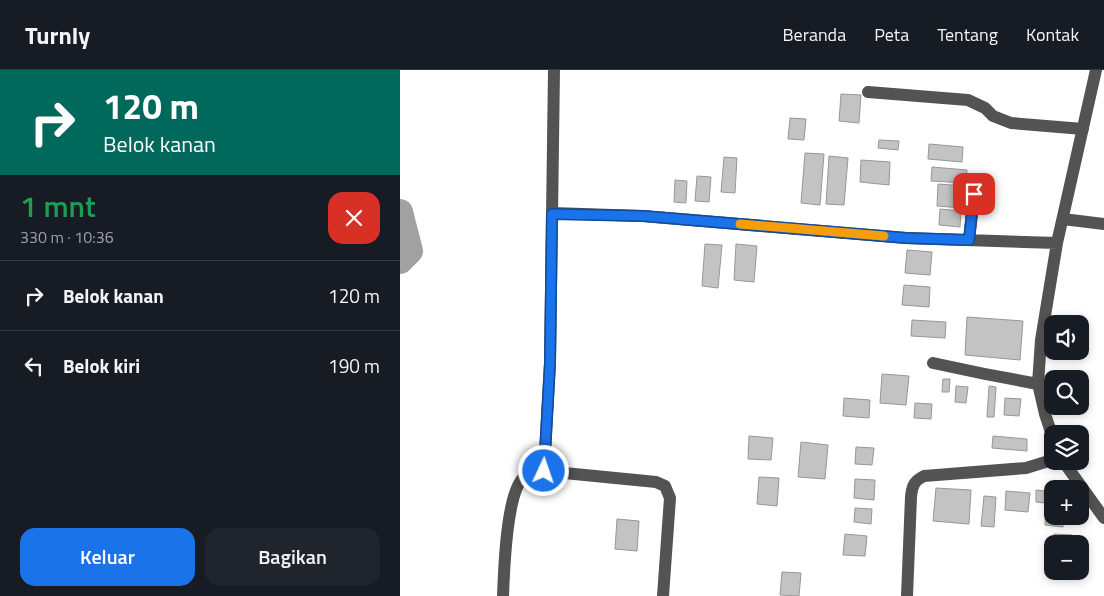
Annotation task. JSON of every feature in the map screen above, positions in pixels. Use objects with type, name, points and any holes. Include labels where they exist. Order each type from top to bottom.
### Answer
[{"type":"street","points":[[544,471],[550,363],[554,70]]},
{"type":"street","points":[[1049,425],[1038,384],[1041,340],[1057,243],[1096,70]]},
{"type":"street","points":[[868,92],[968,100],[985,108],[993,116],[1011,123],[1083,129]]},
{"type":"street","points":[[969,240],[974,194]]},
{"type":"street","points":[[552,214],[643,216],[906,238],[1057,243]]},
{"type":"street","points":[[1063,219],[1104,224]]},
{"type":"street","points":[[932,363],[1038,384]]},
{"type":"street","points":[[907,596],[911,497],[912,487],[916,480],[924,476],[1026,468],[1044,462]]},
{"type":"street","points":[[1069,470],[1104,518]]},
{"type":"street","points":[[504,596],[504,551],[515,490],[522,479],[531,472],[544,471],[656,482],[665,486],[670,498],[663,596]]},
{"type":"building","points":[[841,94],[861,95],[859,123],[839,121]]},
{"type":"building","points":[[790,118],[806,119],[804,140],[788,139]]},
{"type":"building","points":[[879,140],[899,141],[898,150],[878,148]]},
{"type":"building","points":[[929,144],[963,147],[962,162],[928,159]]},
{"type":"building","points":[[805,153],[824,154],[820,205],[801,203]]},
{"type":"building","points":[[829,156],[848,158],[844,205],[826,204]]},
{"type":"building","points":[[724,157],[737,158],[735,193],[721,192]]},
{"type":"building","points":[[861,160],[890,162],[889,185],[860,182]]},
{"type":"building","points":[[932,167],[967,170],[966,183],[931,181]]},
{"type":"building","points":[[697,176],[711,177],[709,202],[695,201]]},
{"type":"building","points":[[675,180],[687,181],[686,203],[674,202]]},
{"type":"building","points":[[938,184],[965,186],[963,208],[937,206]]},
{"type":"building","points":[[940,209],[961,211],[960,227],[939,225]]},
{"type":"building","points":[[705,244],[722,245],[718,288],[702,286]]},
{"type":"building","points":[[736,244],[757,246],[754,282],[734,280]]},
{"type":"building","points":[[907,250],[932,252],[930,275],[905,273]]},
{"type":"building","points":[[904,285],[930,287],[929,307],[902,305]]},
{"type":"building","points":[[967,317],[1023,321],[1020,360],[965,355]]},
{"type":"building","points":[[912,320],[946,322],[945,338],[911,336]]},
{"type":"building","points":[[882,374],[909,376],[906,405],[880,403]]},
{"type":"building","points":[[943,379],[950,379],[949,392],[942,392]]},
{"type":"building","points":[[956,386],[968,387],[966,403],[955,402]]},
{"type":"building","points":[[989,386],[996,387],[994,417],[987,417]]},
{"type":"building","points":[[844,398],[870,400],[869,418],[843,416]]},
{"type":"building","points":[[1005,398],[1021,399],[1019,416],[1004,415]]},
{"type":"building","points":[[915,403],[932,404],[931,419],[914,418]]},
{"type":"building","points":[[749,436],[773,438],[771,460],[748,459]]},
{"type":"building","points":[[993,436],[1027,439],[1027,451],[992,448]]},
{"type":"building","points":[[801,442],[828,445],[825,479],[798,477]]},
{"type":"building","points":[[856,447],[874,448],[872,465],[855,464]]},
{"type":"building","points":[[759,477],[779,478],[777,506],[757,504]]},
{"type":"building","points":[[855,479],[875,480],[874,500],[854,498]]},
{"type":"building","points":[[936,488],[971,490],[969,524],[933,521]]},
{"type":"building","points":[[1036,490],[1044,491],[1044,503],[1036,502]]},
{"type":"building","points":[[1006,491],[1030,493],[1028,512],[1005,510]]},
{"type":"building","points":[[984,496],[996,497],[994,527],[981,526]]},
{"type":"building","points":[[855,508],[872,509],[871,524],[854,522]]},
{"type":"building","points":[[617,519],[639,521],[637,551],[615,549]]},
{"type":"building","points":[[1045,525],[1063,525],[1063,527]]},
{"type":"building","points":[[845,534],[867,536],[865,556],[843,555]]},
{"type":"building","points":[[782,572],[801,573],[799,596],[780,595]]},
{"type":"waterway","points":[[400,212],[410,251],[400,261]]},
{"type":"slow traffic","points":[[740,224],[884,236]]},
{"type":"route","points":[[544,471],[550,363],[552,214],[643,216],[906,238],[969,240],[974,194]]}]
